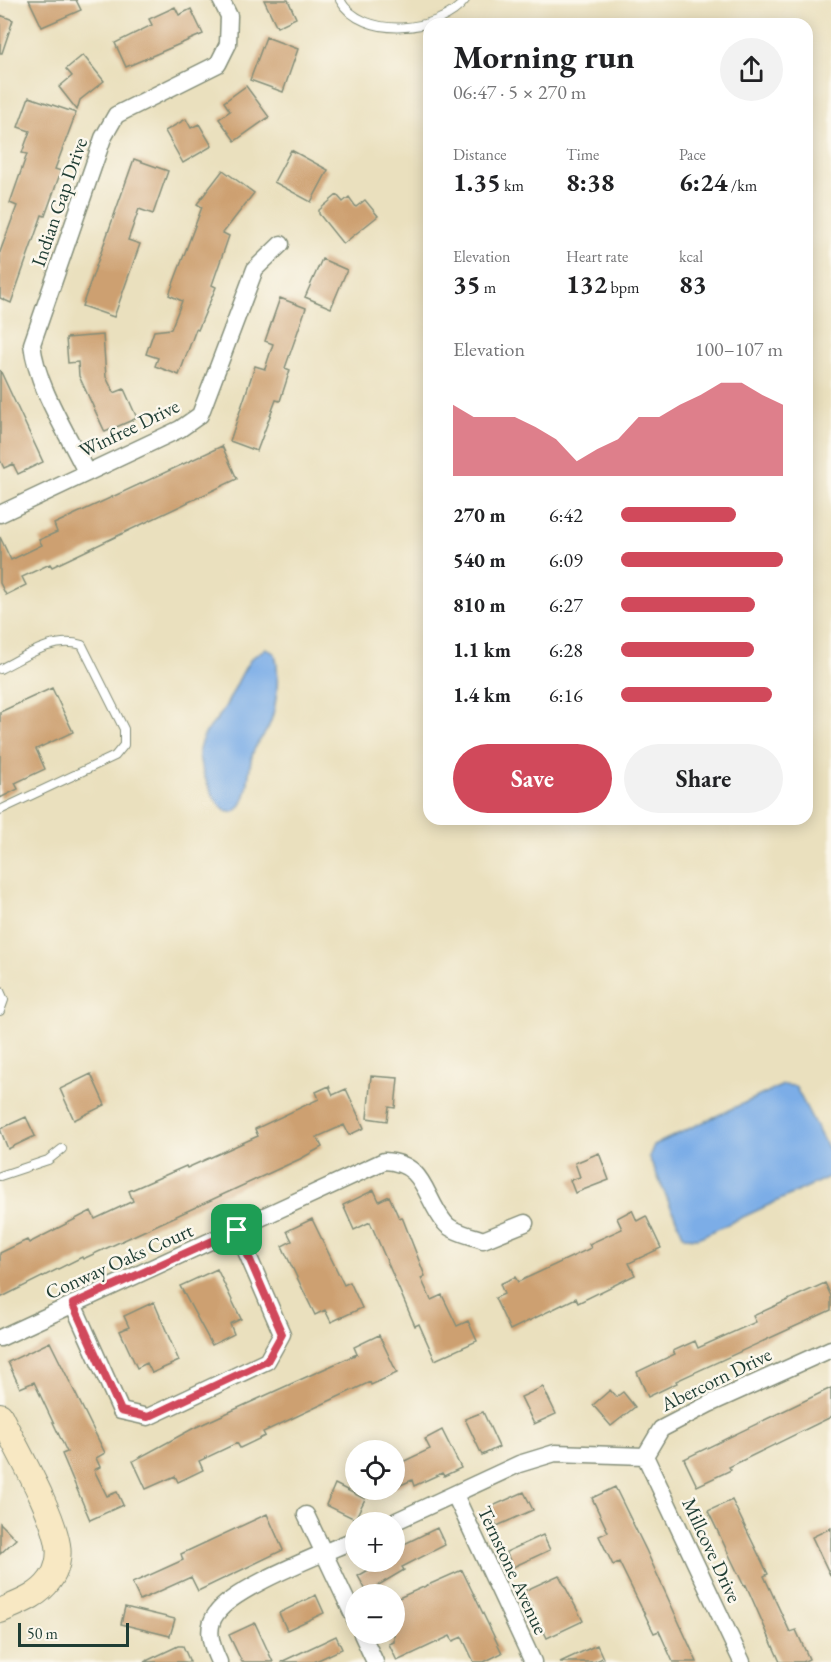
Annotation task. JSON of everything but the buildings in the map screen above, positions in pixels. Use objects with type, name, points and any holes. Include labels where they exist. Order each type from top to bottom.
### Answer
[{"type":"street","name":"Indian Gap Drive","points":[[86,472],[44,386],[34,359],[32,344],[103,138],[116,115],[218,64],[228,44],[229,16],[221,0]]},
{"type":"street","name":"Winfree Drive","points":[[0,514],[180,429],[200,415],[255,269],[281,244]]},
{"type":"street","name":"Conway Oaks Court","points":[[0,1338],[384,1161],[400,1162],[415,1171],[446,1225],[483,1240],[525,1223]]},
{"type":"street","points":[[73,1304],[121,1411],[148,1417],[267,1361],[282,1334],[237,1230]]},
{"type":"street","name":"Abercorn Drive","points":[[645,1456],[661,1429],[709,1404],[831,1349]]},
{"type":"street","points":[[0,1414],[52,1524],[59,1547],[57,1567],[51,1580],[36,1594],[0,1611]]},
{"type":"street","points":[[405,1517],[519,1464],[555,1453],[645,1456]]},
{"type":"street","name":"Millcove Drive","points":[[645,1456],[742,1662]]},
{"type":"street","name":"Ternstone Avenue","points":[[455,1495],[533,1662]]},
{"type":"street","points":[[306,1515],[345,1598]]},
{"type":"street","points":[[219,1662],[209,1641],[215,1614],[236,1595],[345,1544]]},
{"type":"street","points":[[367,1644],[375,1662]]},
{"type":"lane","points":[[340,0],[350,14],[363,23],[410,29],[423,24]]},
{"type":"lane","points":[[437,18],[461,5],[465,0]]},
{"type":"lane","points":[[0,669],[53,644],[69,641],[82,645],[124,729],[124,745],[115,756],[0,810]]},
{"type":"lane","points":[[0,991],[4,1000],[0,1011]]},
{"type":"lane","points":[[0,1176],[48,1160],[62,1149]]},
{"type":"water","points":[[266,648],[275,654],[277,662],[274,710],[269,726],[252,756],[245,797],[235,811],[227,811],[220,805],[207,783],[202,770],[200,744],[219,717],[247,665]]},
{"type":"water","points":[[783,1085],[795,1086],[831,1155],[831,1176],[698,1238],[684,1237],[649,1157],[654,1145]]},
{"type":"route","points":[[237,1230],[282,1334],[267,1361],[148,1417],[121,1411],[73,1304],[237,1230]]}]
